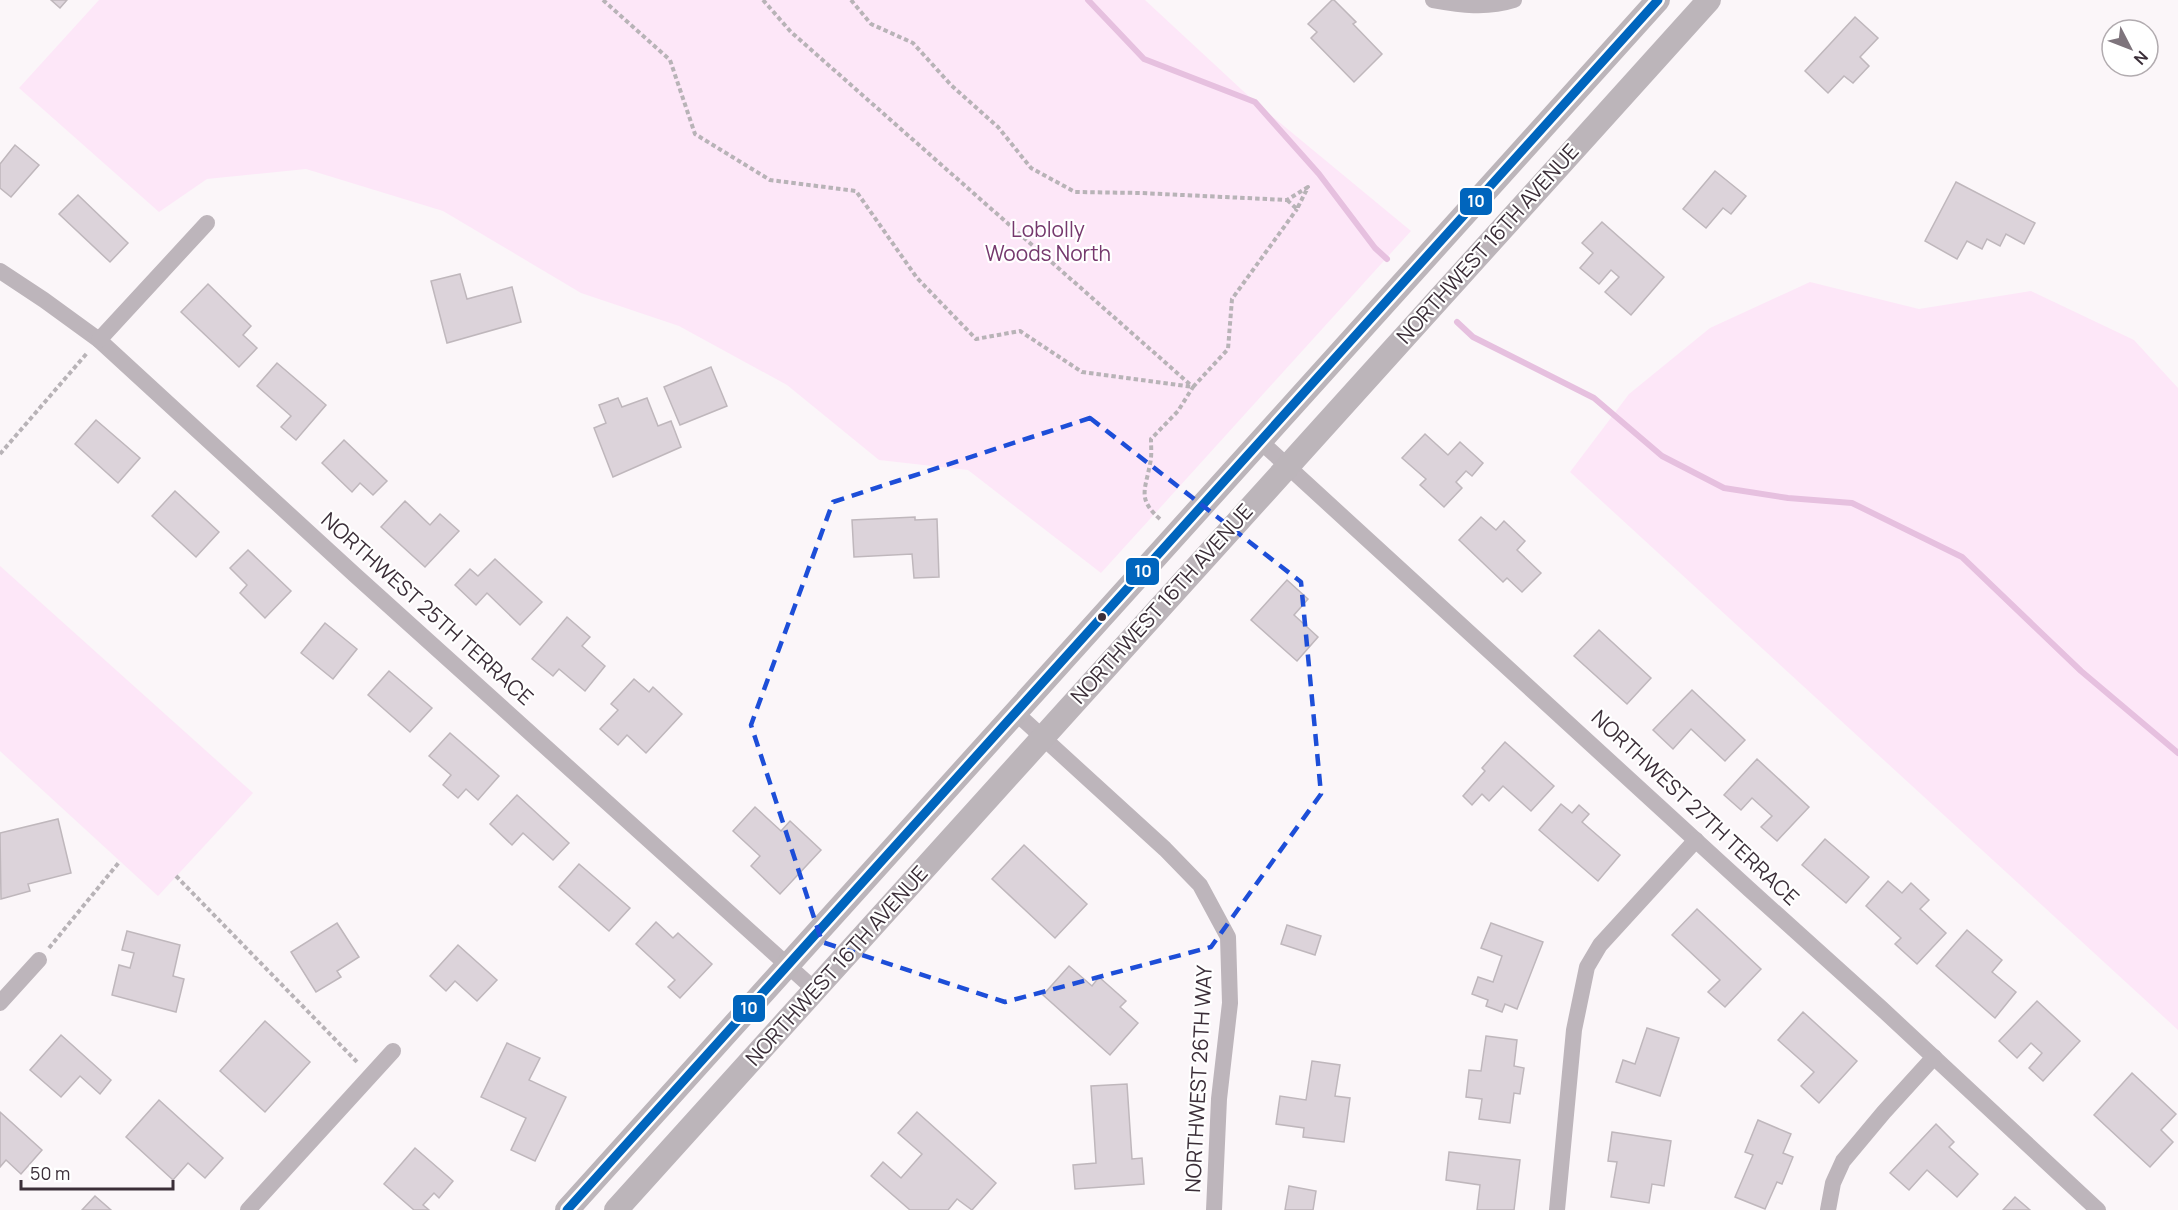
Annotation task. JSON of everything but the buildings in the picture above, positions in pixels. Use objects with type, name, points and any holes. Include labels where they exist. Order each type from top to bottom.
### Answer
[{"type":"main road","name":"NORTHWEST 16TH AVENUE","points":[[567,1210],[1658,0]]},
{"type":"main road","name":"NORTHWEST 16TH AVENUE","points":[[616,1210],[1709,0]]},
{"type":"main road","points":[[1516,158],[1543,182]]},
{"type":"street","points":[[1433,0],[1469,7],[1506,2]]},
{"type":"street","points":[[99,340],[207,223]]},
{"type":"street","name":"NORTHWEST 25TH TERRACE","points":[[0,271],[99,340],[355,575],[815,990]]},
{"type":"street","name":"NORTHWEST 27TH TERRACE","points":[[1260,441],[1288,464],[2098,1210]]},
{"type":"street","name":"NORTHWEST 26TH WAY","points":[[1016,713],[1165,849],[1200,885],[1228,937],[1230,1003],[1219,1099],[1214,1210]]},
{"type":"street","points":[[1557,1210],[1574,1030],[1587,966],[1600,945],[1696,840]]},
{"type":"street","points":[[0,1003],[39,960]]},
{"type":"street","points":[[248,1210],[393,1051]]},
{"type":"street","points":[[1828,1210],[1833,1183],[1843,1161],[1934,1057]]},
{"type":"path","points":[[603,0],[670,60],[695,134],[770,180],[856,191],[917,279],[976,339],[1020,331],[1082,372],[1193,387]]},
{"type":"path","points":[[763,0],[791,32],[1193,387]]},
{"type":"path","points":[[851,0],[871,24],[913,43],[951,85],[998,127],[1031,168],[1075,192],[1287,200],[1308,187],[1297,209],[1232,299],[1228,350],[1193,387],[1178,411],[1151,439],[1151,461],[1143,492],[1149,510],[1163,522]]},
{"type":"path","points":[[1287,200],[1297,209]]},
{"type":"path","points":[[0,454],[99,340]]},
{"type":"path","points":[[39,960],[120,861]]},
{"type":"path","points":[[177,876],[370,1076]]},
{"type":"highlighted area","points":[[1090,418],[1301,582],[1321,794],[1211,947],[1005,1002],[822,942],[751,725],[833,502]]},
{"type":"green space","name":"Loblolly Woods North","points":[[99,0],[1145,0],[1255,102],[1411,231],[1101,573],[968,470],[879,460],[787,385],[679,326],[581,293],[443,211],[306,169],[207,179],[159,212],[19,88]]},
{"type":"green space","points":[[1810,282],[1919,309],[2031,291],[2134,340],[2178,388],[2178,1030],[1570,472],[1629,394],[1710,328]]},
{"type":"green space","points":[[0,566],[253,793],[158,896],[0,751]]},
{"type":"waterway","points":[[1088,0],[1144,59],[1255,102],[1319,174],[1375,248],[1387,259]]},
{"type":"waterway","points":[[1457,322],[1473,337],[1594,398],[1662,456],[1724,488],[1788,498],[1852,503],[1962,557],[2081,671],[2178,753]]},
{"type":"transit line","name":"10","points":[[567,1210],[1658,0]]}]
